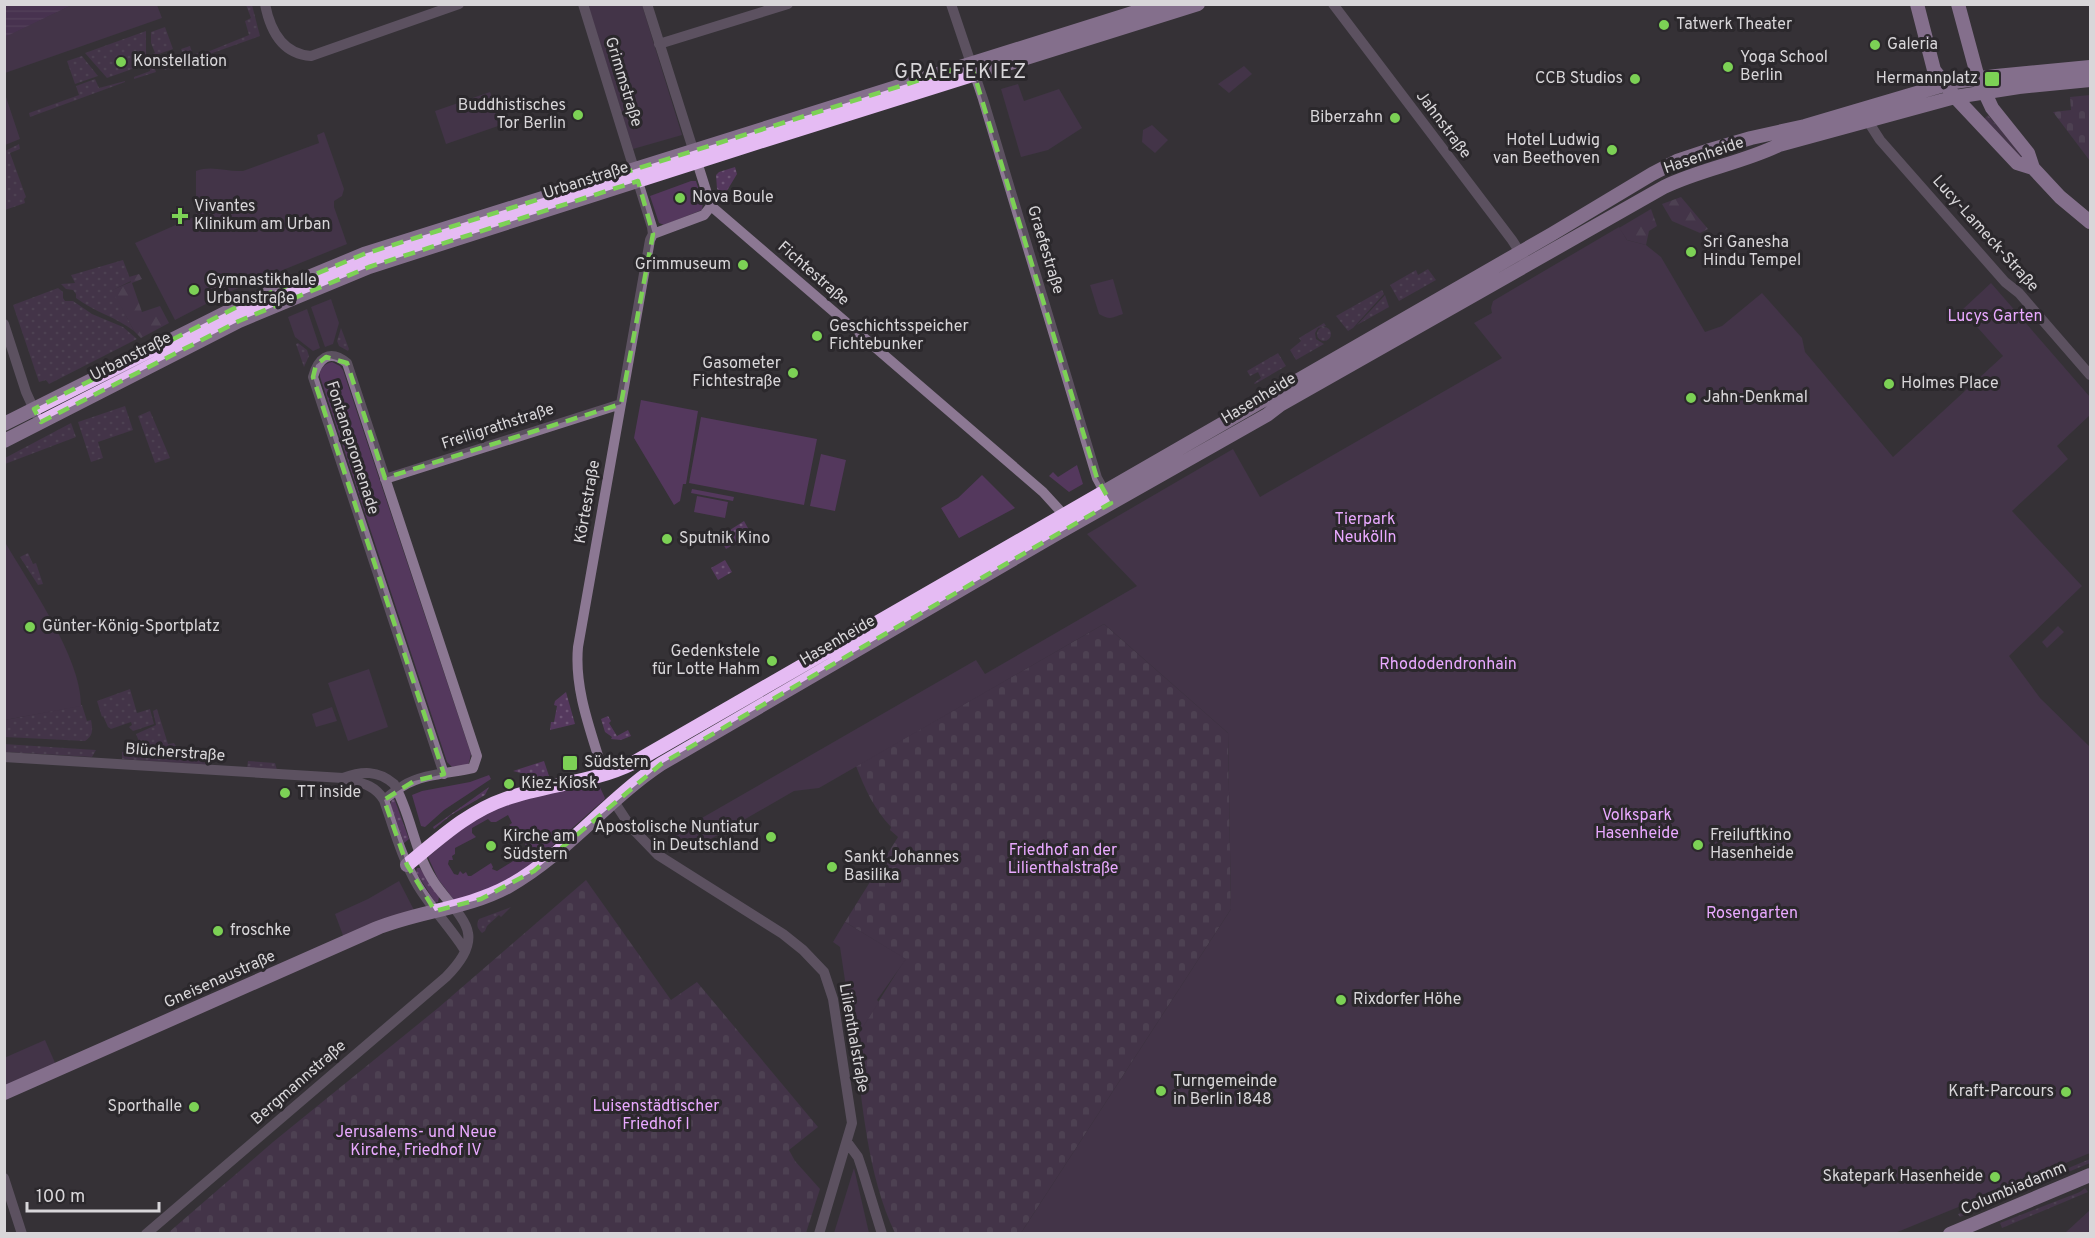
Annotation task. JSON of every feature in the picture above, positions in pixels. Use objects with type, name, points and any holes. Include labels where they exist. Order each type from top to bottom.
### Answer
[{"type":"main road","name":"Urbanstraße","points":[[973,69],[1161,4]]},
{"type":"main road","name":"Urbanstraße","points":[[4,441],[239,321],[353,274],[695,156],[973,69],[1198,4]]},
{"type":"main road","points":[[1917,4],[1935,70],[1944,85],[2017,163],[2033,168]]},
{"type":"main road","points":[[1958,4],[1978,78],[1996,114],[2028,153],[2033,168],[2060,197],[2091,222]]},
{"type":"main road","points":[[1944,85],[1978,78],[2091,67]]},
{"type":"main road","points":[[1955,97],[2091,80]]},
{"type":"main road","name":"Hasenheide","points":[[613,800],[641,777],[766,701],[1108,498],[1556,240],[1664,187],[1758,155],[1944,85]]},
{"type":"main road","name":"Hasenheide","points":[[1556,240],[1619,195],[1677,161],[1710,150],[1955,97]]},
{"type":"main road","points":[[1705,172],[1703,162],[1710,150]]},
{"type":"main road","name":"Urbanstraße","points":[[4,424],[232,309],[339,264],[387,246],[636,175]]},
{"type":"main road","name":"Hasenheide","points":[[604,775],[633,763],[1064,515],[1108,498]]},
{"type":"main road","points":[[633,763],[641,777]]},
{"type":"main road","points":[[407,865],[463,820],[494,803],[536,790],[604,775],[613,800],[534,871],[495,893],[452,907]]},
{"type":"main road","name":"Gneisenaustraße","points":[[4,1093],[375,929],[395,921],[452,907]]},
{"type":"main road","name":"Columbiadamm","points":[[1950,1233],[2091,1175]]},
{"type":"street","points":[[265,4],[272,28],[283,45],[294,53],[311,56],[459,4]]},
{"type":"street","name":"Grimmstraße","points":[[583,4],[636,175]]},
{"type":"street","points":[[647,4],[711,206],[704,215],[653,234]]},
{"type":"street","points":[[659,44],[788,4]]},
{"type":"street","name":"Graefestraße","points":[[951,4],[973,69],[1097,478],[1108,498]]},
{"type":"street","name":"Jahnstraße","points":[[1333,4],[1524,259]]},
{"type":"street","name":"Lucy-Lameck-Straße","points":[[1864,115],[1880,140],[2005,282],[2019,293],[2091,375]]},
{"type":"street","name":"Körtestraße","points":[[604,775],[581,693],[577,656],[580,628],[653,234],[636,175]]},
{"type":"street","name":"Fichtestraße","points":[[711,206],[1027,478],[1055,503],[1064,515]]},
{"type":"street","points":[[4,324],[40,422]]},
{"type":"street","name":"Fontanepromenade","points":[[326,357],[341,358],[347,363],[385,479],[476,751],[476,761],[472,768],[444,774],[313,377],[316,364],[326,357]]},
{"type":"street","name":"Freiligrathstraße","points":[[385,479],[621,404]]},
{"type":"street","name":"Blücherstraße","points":[[4,757],[343,778],[370,785],[380,793],[384,800]]},
{"type":"street","name":"Blücherstraße","points":[[343,778],[358,772],[375,773],[388,779],[397,790]]},
{"type":"street","points":[[444,774],[414,781],[384,800],[407,865],[435,911],[455,933],[464,949]]},
{"type":"street","points":[[397,790],[420,855],[432,880],[464,920],[468,932],[464,949]]},
{"type":"street","name":"Lilienthalstraße","points":[[613,800],[634,831],[658,855],[783,934],[803,950],[824,972],[833,999],[852,1123],[819,1233]]},
{"type":"street","name":"Bergmannstraße","points":[[146,1233],[446,977],[460,962],[464,949]]},
{"type":"street","points":[[847,1142],[858,1157],[882,1233]]},
{"type":"street","points":[[4,1178],[22,1233]]},
{"type":"highlighted area","points":[[971,64],[1097,478],[1111,503],[661,764],[534,871],[481,899],[435,911],[407,865],[384,800],[414,781],[444,774],[313,377],[316,365],[326,357],[347,363],[385,478],[621,404],[653,234],[638,181],[369,267],[239,321],[41,422],[34,409],[241,305],[364,254]]},
{"type":"green space","points":[[72,5],[157,5],[162,18],[5,73],[4,37]]},
{"type":"green space","points":[[246,5],[252,5],[260,36],[179,65],[176,57],[183,54],[181,49],[190,46],[193,55],[198,53],[200,55],[249,35],[245,21],[251,18]]},
{"type":"green space","points":[[588,5],[642,5],[682,135],[633,149]]},
{"type":"green space","points":[[165,27],[173,49],[150,57],[155,53],[151,43],[151,32]]},
{"type":"green space","points":[[146,31],[146,64],[107,78],[85,53]]},
{"type":"green space","points":[[172,53],[176,65],[165,70],[160,58],[152,61],[156,72],[134,79],[150,71],[151,60]]},
{"type":"green space","points":[[82,56],[98,76],[75,84],[67,61]]},
{"type":"green space","points":[[1244,66],[1252,74],[1229,93],[1218,84]]},
{"type":"green space","points":[[95,79],[99,88],[125,82],[30,117],[29,113],[79,95],[76,86]]},
{"type":"green space","points":[[1018,84],[1024,101],[1059,89],[1082,128],[1048,150],[1021,157],[1001,89]]},
{"type":"green space","points":[[490,92],[501,125],[446,144],[435,111]]},
{"type":"green space","points":[[5,94],[20,139],[4,145]]},
{"type":"green space","points":[[2090,95],[2090,161],[2053,112],[2071,110],[2070,97]]},
{"type":"green space","points":[[1988,115],[2023,156],[2021,158],[1984,119]]},
{"type":"green space","points":[[1152,125],[1168,140],[1155,153],[1142,142],[1143,130]]},
{"type":"green space","points":[[324,132],[344,189],[342,196],[334,201],[334,207],[347,244],[229,292],[175,320],[135,243],[196,216],[196,171],[213,169],[243,171],[319,143],[317,135]]},
{"type":"green space","points":[[19,144],[20,149],[10,153],[26,197],[25,203],[5,210],[5,151]]},
{"type":"green space","points":[[735,167],[737,174],[723,194],[717,189],[716,175]]},
{"type":"green space","points":[[696,181],[703,203],[702,210],[664,225],[659,223],[650,196]]},
{"type":"green space","points":[[1681,197],[1708,229],[1700,233],[1672,221],[1662,204]]},
{"type":"green space","points":[[1651,209],[1657,226],[1649,231],[1646,245],[1627,240],[1619,228]]},
{"type":"green space","name":"Volkspark Hasenheide","points":[[1619,227],[1627,240],[1646,245],[1661,257],[1705,332],[1722,326],[1762,293],[1802,338],[1805,352],[1893,457],[2003,356],[1962,310],[1991,283],[2090,397],[2090,415],[2057,446],[2068,459],[2012,511],[2082,586],[2009,656],[2040,698],[2090,747],[2090,1153],[1895,1233],[1021,1233],[1231,909],[1228,733],[1104,624],[819,788],[794,791],[688,852],[674,834],[976,660],[985,674],[1137,586],[1087,534],[1233,449],[1260,497],[1502,358],[1474,323],[1492,313],[1493,301]]},
{"type":"green space","points":[[123,260],[131,281],[113,290],[134,331],[83,303],[76,298],[73,290],[66,289],[61,284],[75,283],[71,275]]},
{"type":"green space","points":[[1428,269],[1436,280],[1399,301],[1390,285],[1416,270],[1418,275]]},
{"type":"green space","points":[[139,274],[142,279],[132,283],[142,312],[160,306],[169,323],[141,338],[134,331],[112,290],[131,282],[129,277]]},
{"type":"green space","points":[[1113,279],[1123,314],[1109,318],[1099,314],[1090,285]]},
{"type":"green space","points":[[58,288],[63,292],[65,301],[73,301],[92,314],[123,327],[137,339],[49,384],[46,380],[39,382],[13,305]]},
{"type":"green space","points":[[1382,290],[1384,294],[1348,331],[1336,316]]},
{"type":"green space","points":[[1385,295],[1389,307],[1357,325]]},
{"type":"green space","points":[[331,299],[339,323],[333,344],[325,347],[311,307]]},
{"type":"green space","points":[[307,309],[320,348],[313,351],[295,337],[288,317]]},
{"type":"green space","points":[[1324,323],[1326,326],[1318,328],[1315,333],[1316,339],[1324,344],[1296,360],[1290,350],[1301,341],[1299,338]]},
{"type":"green space","points":[[1324,327],[1329,329],[1331,334],[1329,339],[1324,341],[1319,339],[1317,334],[1319,329]]},
{"type":"green space","points":[[341,328],[348,351],[339,346],[337,341]]},
{"type":"green space","points":[[298,343],[307,350],[309,356],[304,367],[296,344]]},
{"type":"green space","points":[[1278,353],[1286,366],[1255,384],[1261,378],[1258,372],[1250,376],[1247,371]]},
{"type":"green space","points":[[332,362],[343,370],[471,754],[467,765],[452,767],[447,762],[320,377],[323,367]]},
{"type":"green space","points":[[641,400],[698,411],[686,484],[683,484],[680,501],[674,505],[634,438]]},
{"type":"green space","points":[[125,406],[133,430],[98,442],[103,458],[91,462],[78,422]]},
{"type":"green space","points":[[150,411],[170,458],[155,463],[138,416]]},
{"type":"green space","points":[[701,417],[817,439],[804,505],[689,483]]},
{"type":"green space","points":[[71,423],[76,437],[5,464],[5,458]]},
{"type":"green space","points":[[821,454],[846,460],[835,511],[810,506]]},
{"type":"green space","points":[[1077,465],[1083,484],[1069,492],[1049,476],[1053,472],[1058,477]]},
{"type":"green space","points":[[982,475],[1015,508],[959,538],[941,508],[958,498]]},
{"type":"green space","points":[[692,489],[734,497],[733,501],[691,493]]},
{"type":"green space","points":[[697,496],[728,502],[725,518],[694,512]]},
{"type":"green space","points":[[744,521],[749,530],[736,538],[738,542],[726,549],[719,537]]},
{"type":"green space","name":"Günter-König-Sportplatz","points":[[5,542],[64,644],[79,687],[81,706],[5,720]]},
{"type":"green space","points":[[28,553],[33,564],[36,563],[43,584],[38,585],[20,557]]},
{"type":"green space","points":[[725,560],[732,572],[718,580],[711,568]]},
{"type":"green space","name":"Friedhof an der Lilienthalstraße","points":[[1104,624],[1228,733],[1231,909],[1021,1233],[895,1233],[872,1163],[854,1041],[905,959],[845,922],[898,837],[890,830],[891,827],[875,806],[856,766]]},
{"type":"green space","points":[[2058,626],[2064,632],[2047,648],[2042,642]]},
{"type":"green space","points":[[369,669],[388,727],[348,741],[328,683]]},
{"type":"green space","points":[[130,689],[137,713],[150,709],[154,724],[133,731],[129,727],[132,725],[131,722],[111,729],[102,717],[97,701]]},
{"type":"green space","points":[[566,692],[575,724],[550,730],[557,706],[554,705],[555,701]]},
{"type":"green space","points":[[82,705],[87,721],[91,720],[92,727],[91,735],[85,741],[5,737],[5,720]]},
{"type":"green space","points":[[332,707],[337,721],[316,727],[312,714]]},
{"type":"green space","points":[[157,709],[168,744],[174,743],[178,749],[140,744],[136,734],[156,725],[153,711]]},
{"type":"green space","points":[[608,716],[611,721],[609,723],[617,736],[628,730],[631,736],[621,740],[611,739],[612,737],[605,732],[601,719]]},
{"type":"green space","points":[[4,744],[96,750],[92,757],[5,752]]},
{"type":"green space","points":[[122,752],[202,758],[207,765],[122,759]]},
{"type":"green space","points":[[248,761],[275,763],[277,770],[247,768]]},
{"type":"green space","points":[[544,761],[549,776],[539,778],[513,771]]},
{"type":"green space","points":[[489,775],[491,779],[444,810],[425,827],[421,826],[412,795],[470,782]]},
{"type":"green space","points":[[598,783],[604,800],[552,847],[500,883],[454,900],[438,879],[428,857],[457,833],[489,812],[515,802]],"holes":[[[508,815],[512,823],[509,825],[514,829],[518,841],[521,839],[526,847],[515,853],[515,860],[497,871],[492,869],[491,863],[471,876],[460,871],[458,875],[454,874],[448,864],[449,860],[453,860],[455,848],[476,837],[472,833],[472,828],[488,819],[496,822]]]},
{"type":"green space","points":[[489,787],[485,795],[451,815],[434,829],[433,827]]},
{"type":"green space","points":[[394,798],[409,839],[404,843],[391,806]]},
{"type":"green space","points":[[417,868],[420,868],[439,897],[438,902],[435,902],[416,872]]},
{"type":"green space","name":"Luisenstädtischer Friedhof I","points":[[586,880],[671,1000],[697,982],[818,1127],[789,1150],[795,1161],[820,1189],[806,1233],[168,1233],[273,1142],[438,1008]]},
{"type":"green space","points":[[399,881],[414,910],[344,938],[335,914]]},
{"type":"green space","points":[[511,907],[487,926],[485,931],[482,933],[479,930],[477,925],[479,919]]},
{"type":"green space","points":[[845,922],[906,959],[877,1000],[879,1002],[854,1041],[840,947],[833,942]]},
{"type":"green space","points":[[45,1040],[56,1065],[5,1088],[4,1058]]},
{"type":"green space","points":[[2090,1159],[2090,1163],[1960,1217],[1958,1214]]},
{"type":"green space","points":[[854,1168],[869,1233],[834,1233]]},
{"type":"green space","points":[[2085,1188],[2088,1192],[2002,1228],[2000,1223]]},
{"type":"green space","points":[[2090,1210],[2090,1233],[2065,1233]]},
{"type":"shaded area","points":[[5,4],[72,4],[72,5],[5,37]]},
{"type":"place","name":"Tatwerk Theater","points":[[1664,25]]},
{"type":"place","name":"Galeria","points":[[1875,45]]},
{"type":"place","name":"Konstellation","points":[[121,62]]},
{"type":"place","name":"Yoga School Berlin","points":[[1728,67]]},
{"type":"place","name":"CCB Studios","points":[[1635,79]]},
{"type":"place","name":"Hermannplatz","points":[[1992,79]]},
{"type":"place","name":"Buddhistisches Tor Berlin","points":[[578,115]]},
{"type":"place","name":"Biberzahn","points":[[1395,118]]},
{"type":"place","name":"Hotel Ludwig van Beethoven","points":[[1612,150]]},
{"type":"place","name":"Nova Boule","points":[[680,198]]},
{"type":"place","name":"Vivantes Klinikum am Urban","points":[[180,216]]},
{"type":"place","name":"Sri Ganesha Hindu Tempel","points":[[1691,252]]},
{"type":"place","name":"Grimmuseum","points":[[743,265]]},
{"type":"place","name":"Gymnastikhalle Urbanstraße","points":[[194,290]]},
{"type":"place","name":"Geschichtsspeicher Fichtebunker","points":[[817,336]]},
{"type":"place","name":"Gasometer Fichtestraße","points":[[793,373]]},
{"type":"place","name":"Holmes Place","points":[[1889,384]]},
{"type":"place","name":"Jahn-Denkmal","points":[[1691,398]]},
{"type":"place","name":"Sputnik Kino","points":[[667,539]]},
{"type":"place","name":"Günter-König-Sportplatz","points":[[30,627]]},
{"type":"place","name":"Gedenkstele für Lotte Hahm","points":[[772,661]]},
{"type":"place","name":"Südstern","points":[[570,763]]},
{"type":"place","name":"Kiez-Kiosk","points":[[509,784]]},
{"type":"place","name":"TT inside","points":[[285,793]]},
{"type":"place","name":"Apostolische Nuntiatur in Deutschland","points":[[771,837]]},
{"type":"place","name":"Freiluftkino Hasenheide","points":[[1698,845]]},
{"type":"place","name":"Kirche am Südstern","points":[[491,846]]},
{"type":"place","name":"Sankt Johannes Basilika","points":[[832,867]]},
{"type":"place","name":"froschke","points":[[218,931]]},
{"type":"place","name":"Rixdorfer Höhe","points":[[1341,1000]]},
{"type":"place","name":"Turngemeinde in Berlin 1848","points":[[1161,1091]]},
{"type":"place","name":"Kraft-Parcours","points":[[2066,1092]]},
{"type":"place","name":"Sporthalle","points":[[194,1107]]},
{"type":"place","name":"Skatepark Hasenheide","points":[[1995,1177]]},
{"type":"district","name":"GRAEFEKIEZ","points":[[961,73]]},
{"type":"park label","name":"Lucys Garten","points":[[1995,317]]},
{"type":"park label","name":"Tierpark Neukölln","points":[[1365,529]]},
{"type":"park label","name":"Rhododendronhain","points":[[1448,665]]},
{"type":"park label","name":"Rosengarten","points":[[1752,914]]},
{"type":"park label","name":"Jerusalems- und Neue Kirche, Friedhof IV","points":[[416,1142]]}]
